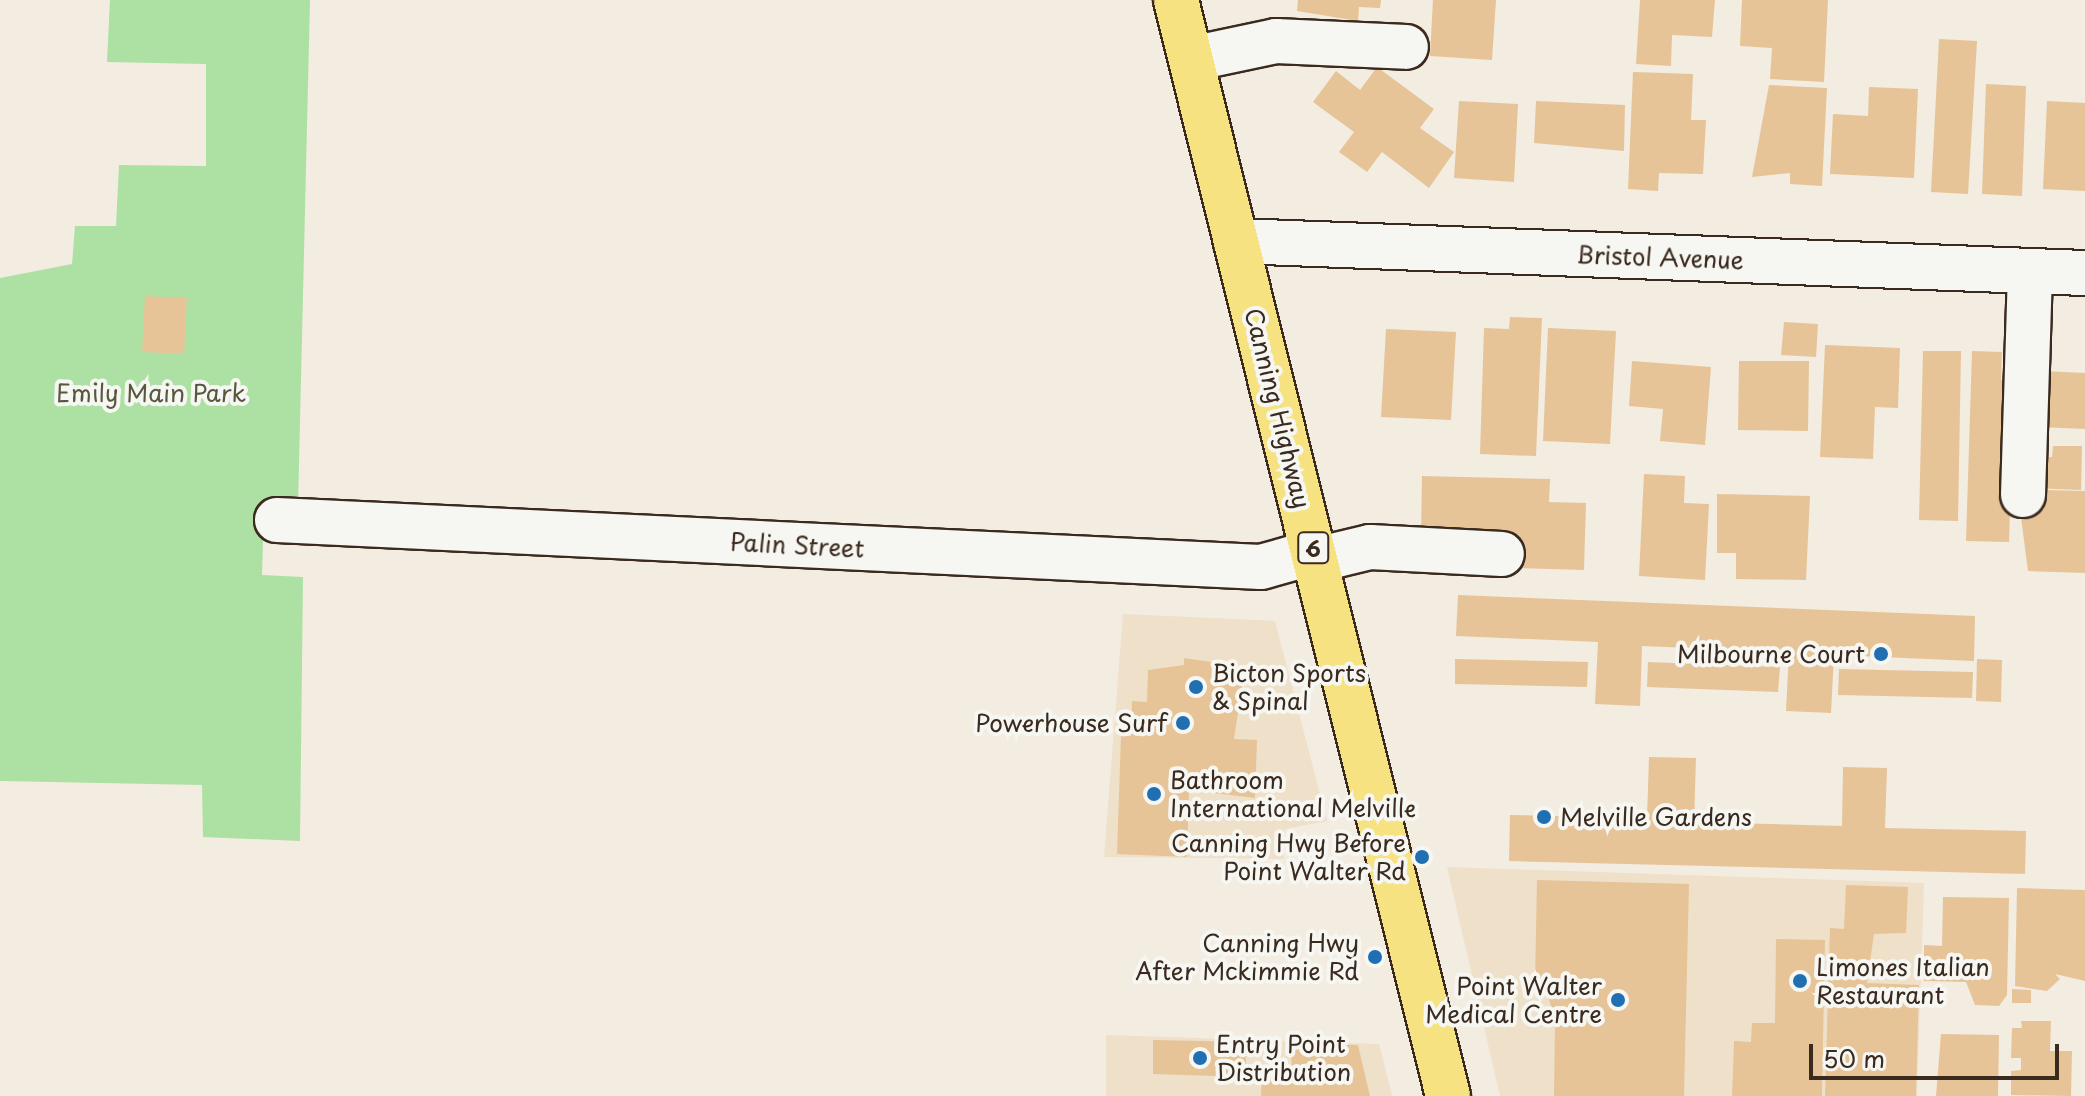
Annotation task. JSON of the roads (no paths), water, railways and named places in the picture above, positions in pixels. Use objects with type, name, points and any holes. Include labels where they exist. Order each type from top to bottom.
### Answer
[{"type":"highway","name":"Canning Highway","points":[[1176,0],[1448,1096]]},
{"type":"street","points":[[1191,59],[1276,41],[1406,47]]},
{"type":"street","name":"Bristol Avenue","points":[[1236,241],[2085,273]]},
{"type":"street","points":[[2023,495],[2030,271]]},
{"type":"street","name":"Palin Street","points":[[277,520],[1261,567],[1370,547],[1502,554]]},
{"type":"place","name":"Milbourne Court","points":[[1881,654]]},
{"type":"place","name":"Bicton Sports & Spinal","points":[[1196,687]]},
{"type":"place","name":"Powerhouse Surf","points":[[1183,723]]},
{"type":"place","name":"Bathroom International Melville","points":[[1154,794]]},
{"type":"place","name":"Melville Gardens","points":[[1544,817]]},
{"type":"place","name":"Canning Hwy Before Point Walter Rd","points":[[1422,857]]},
{"type":"place","name":"Canning Hwy After Mckimmie Rd","points":[[1375,957]]},
{"type":"place","name":"Limones Italian Restaurant","points":[[1800,981]]},
{"type":"place","name":"Point Walter Medical Centre","points":[[1618,1000]]},
{"type":"place","name":"Entry Point Distribution","points":[[1200,1058]]},
{"type":"park label","name":"Emily Main Park","points":[[151,393]]}]
